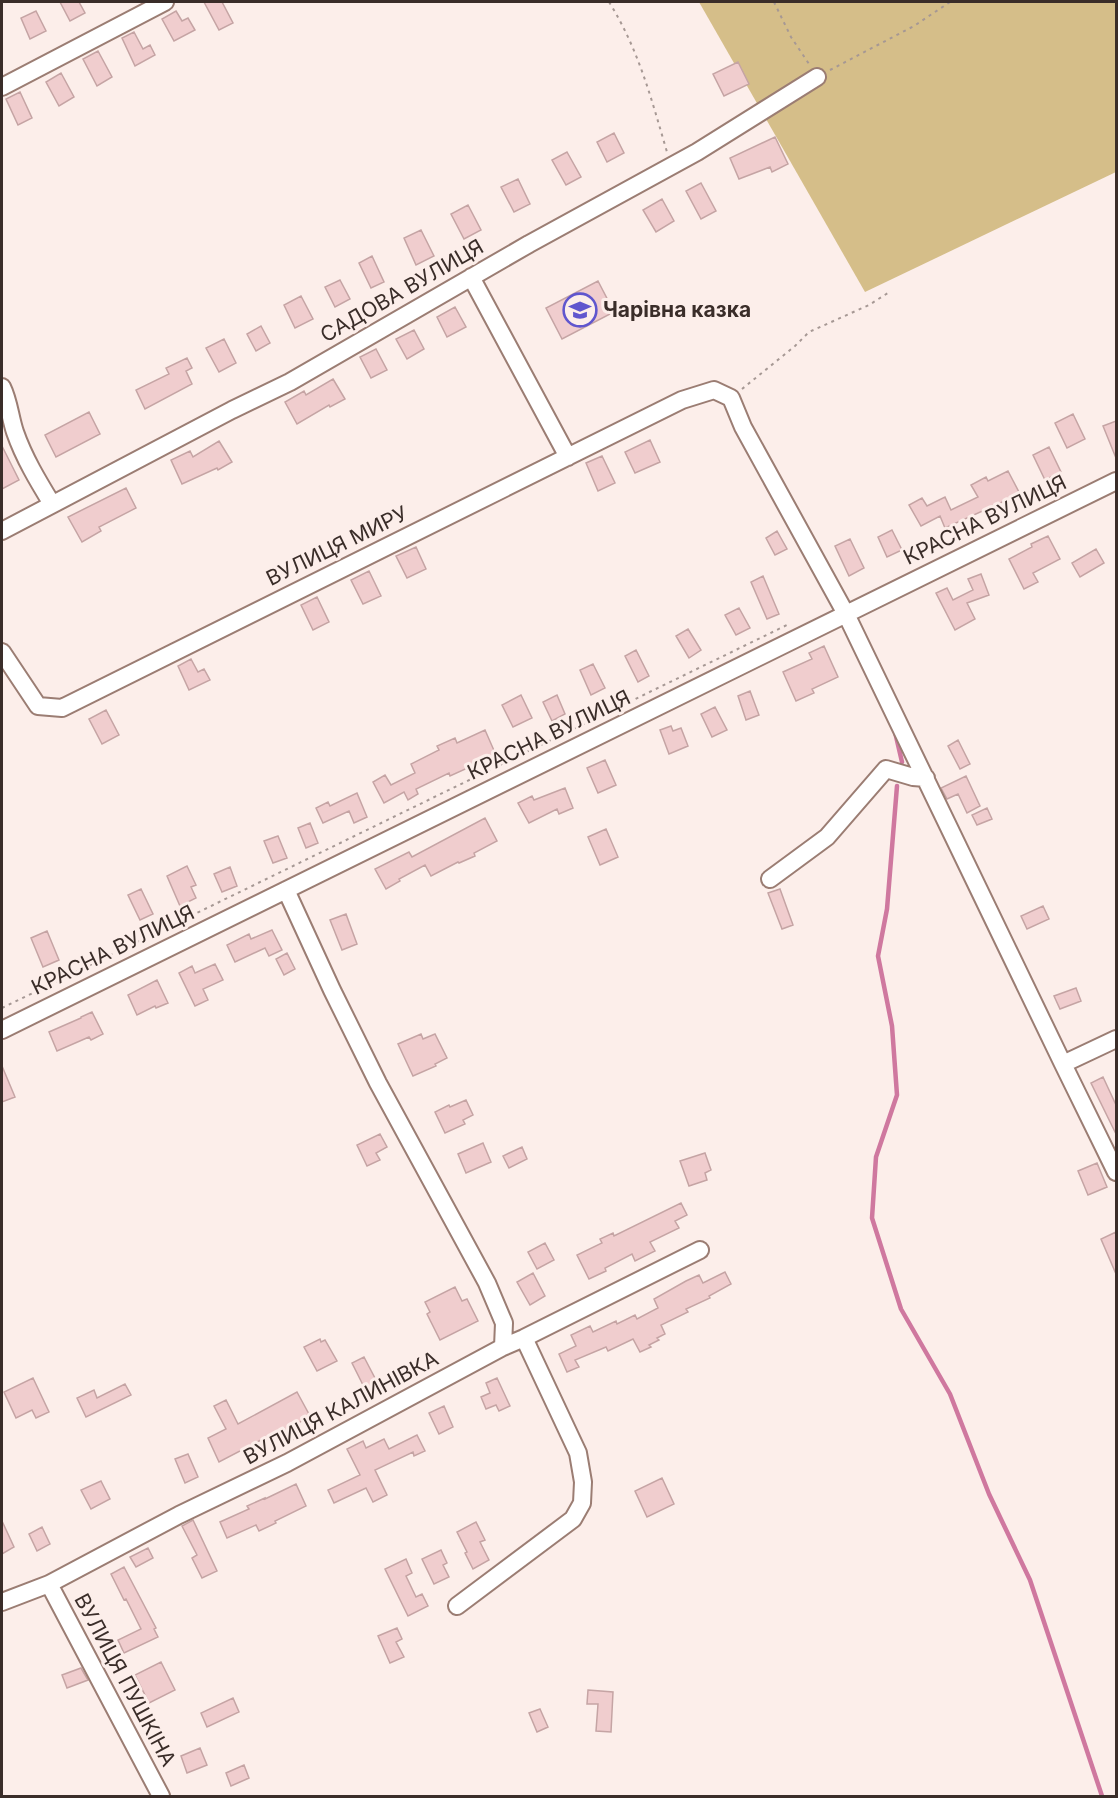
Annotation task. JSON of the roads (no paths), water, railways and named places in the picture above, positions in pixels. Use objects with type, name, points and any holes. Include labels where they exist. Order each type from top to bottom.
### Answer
[{"type":"street","points":[[2,87],[165,2]]},
{"type":"street","name":"САДОВА ВУЛИЦЯ","points":[[2,531],[231,410],[290,382],[471,277],[697,152],[817,76]]},
{"type":"street","points":[[471,277],[568,457]]},
{"type":"street","points":[[2,387],[15,433],[35,476],[52,504]]},
{"type":"street","name":"ВУЛИЦЯ МИРУ","points":[[2,651],[38,706],[62,708],[682,400],[714,390],[731,398],[743,427],[846,614]]},
{"type":"street","name":"КРАСНА ВУЛИЦЯ","points":[[2,1029],[1116,481]]},
{"type":"street","points":[[846,614],[1116,1172]]},
{"type":"street","points":[[770,879],[827,837],[886,769],[913,777],[926,778]]},
{"type":"street","points":[[285,890],[378,1083],[487,1283],[504,1323],[503,1347]]},
{"type":"street","points":[[1063,1064],[1116,1039]]},
{"type":"street","name":"ВУЛИЦЯ КАЛИНІВКА","points":[[2,1602],[49,1584],[179,1515],[287,1463],[503,1347],[700,1250]]},
{"type":"street","points":[[457,1606],[573,1519],[582,1503],[583,1482],[578,1453],[524,1338]]},
{"type":"street","name":"ВУЛИЦЯ ПУШКІНА","points":[[49,1584],[161,1797]]},
{"type":"waterway","points":[[895,732],[902,762]]},
{"type":"waterway","points":[[897,786],[887,909],[878,956],[892,1026],[897,1095],[876,1157],[872,1218],[901,1309],[950,1394],[989,1494],[1030,1580],[1102,1796]]},
{"type":"place","name":"Чарівна казка","points":[[580,310]]}]
